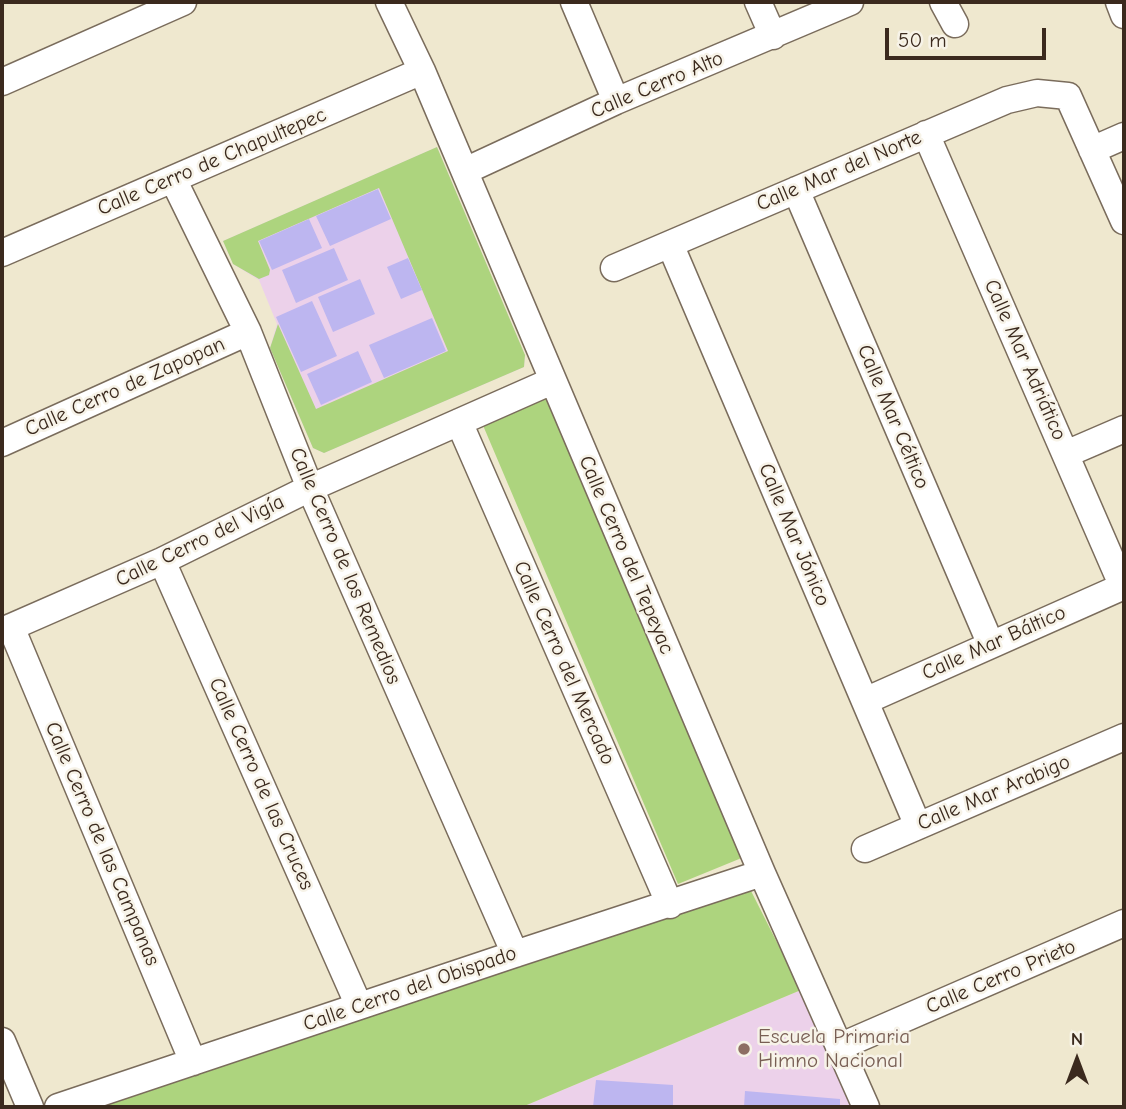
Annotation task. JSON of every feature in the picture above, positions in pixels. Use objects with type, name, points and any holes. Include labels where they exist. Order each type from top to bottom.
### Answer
[{"type":"street","points":[[2,82],[183,2]]},
{"type":"street","name":"Calle Cerro del Tepeyac","points":[[389,2],[422,71],[762,873],[866,1107]]},
{"type":"street","points":[[575,2],[616,102]]},
{"type":"street","points":[[758,2],[773,36]]},
{"type":"street","name":"Calle Cerro Alto","points":[[465,171],[616,102],[850,2]]},
{"type":"street","points":[[1119,2],[1124,15]]},
{"type":"street","name":"Calle Cerro de Chapultepec","points":[[2,253],[422,71]]},
{"type":"street","name":"Calle Mar del Norte","points":[[614,268],[1022,95],[1037,93],[1069,96],[1092,150]]},
{"type":"street","name":"Calle Mar Adriático","points":[[926,134],[1124,586]]},
{"type":"street","points":[[1124,136],[1092,150],[1124,221]]},
{"type":"street","name":"Calle Cerro de los Remedios","points":[[173,179],[248,332],[310,488],[515,954]]},
{"type":"street","name":"Calle Mar Céltico","points":[[796,190],[990,645]]},
{"type":"street","name":"Calle Mar Jónico","points":[[670,244],[918,826]]},
{"type":"street","name":"Calle Cerro de Zapopan","points":[[2,443],[248,332]]},
{"type":"street","name":"Calle Cerro del Vigía","points":[[6,629],[162,561],[310,488],[552,380]]},
{"type":"street","name":"Calle Cerro del Mercado","points":[[459,422],[670,905]]},
{"type":"street","points":[[1066,454],[1124,429]]},
{"type":"street","name":"Calle Cerro de las Cruces","points":[[162,561],[359,1006]]},
{"type":"street","name":"Calle Mar Báltico","points":[[865,701],[1124,586]]},
{"type":"street","name":"Calle Cerro de las Campanas","points":[[6,629],[193,1062]]},
{"type":"street","name":"Calle Mar Arabigo","points":[[865,849],[1124,737]]},
{"type":"street","name":"Calle Cerro del Obispado","points":[[58,1107],[762,873]]},
{"type":"street","name":"Calle Cerro Prieto","points":[[839,1047],[1124,923]]},
{"type":"street","points":[[2,1041],[30,1107]]},
{"type":"shaded area","points":[[437,147],[525,355],[524,367],[324,453],[313,448],[270,348],[277,324],[259,280],[233,264],[223,241]]},
{"type":"shaded area","name":"Escuela Primaria Himno Nacional","points":[[801,990],[853,1107],[522,1107]]},
{"type":"green space","points":[[437,147],[525,355],[524,367],[324,453],[313,448],[270,348],[278,324],[316,409],[448,351],[379,188],[258,241],[270,270],[269,275],[259,279],[233,264],[223,241]]},
{"type":"green space","points":[[546,396],[744,857],[678,884],[482,423]]},
{"type":"green space","points":[[748,885],[801,990],[522,1107],[61,1107]]},
{"type":"building","points":[[378,189],[391,219],[330,246],[316,216]]},
{"type":"building","points":[[309,219],[322,248],[272,270],[259,241]]},
{"type":"building","points":[[334,248],[348,280],[296,303],[282,270]]},
{"type":"building","points":[[408,258],[422,290],[401,299],[387,267]]},
{"type":"building","points":[[360,279],[375,314],[333,332],[318,297]]},
{"type":"building","points":[[312,301],[337,356],[301,372],[276,317]]},
{"type":"building","points":[[432,318],[446,351],[384,378],[369,345]]},
{"type":"building","points":[[358,351],[372,382],[321,405],[307,374]]},
{"type":"building","points":[[596,1080],[673,1085],[673,1107],[593,1107]]},
{"type":"building","points":[[745,1091],[840,1099],[840,1107],[744,1107]]},
{"type":"place","name":"Escuela Primaria Himno Nacional","points":[[744,1049]]}]
